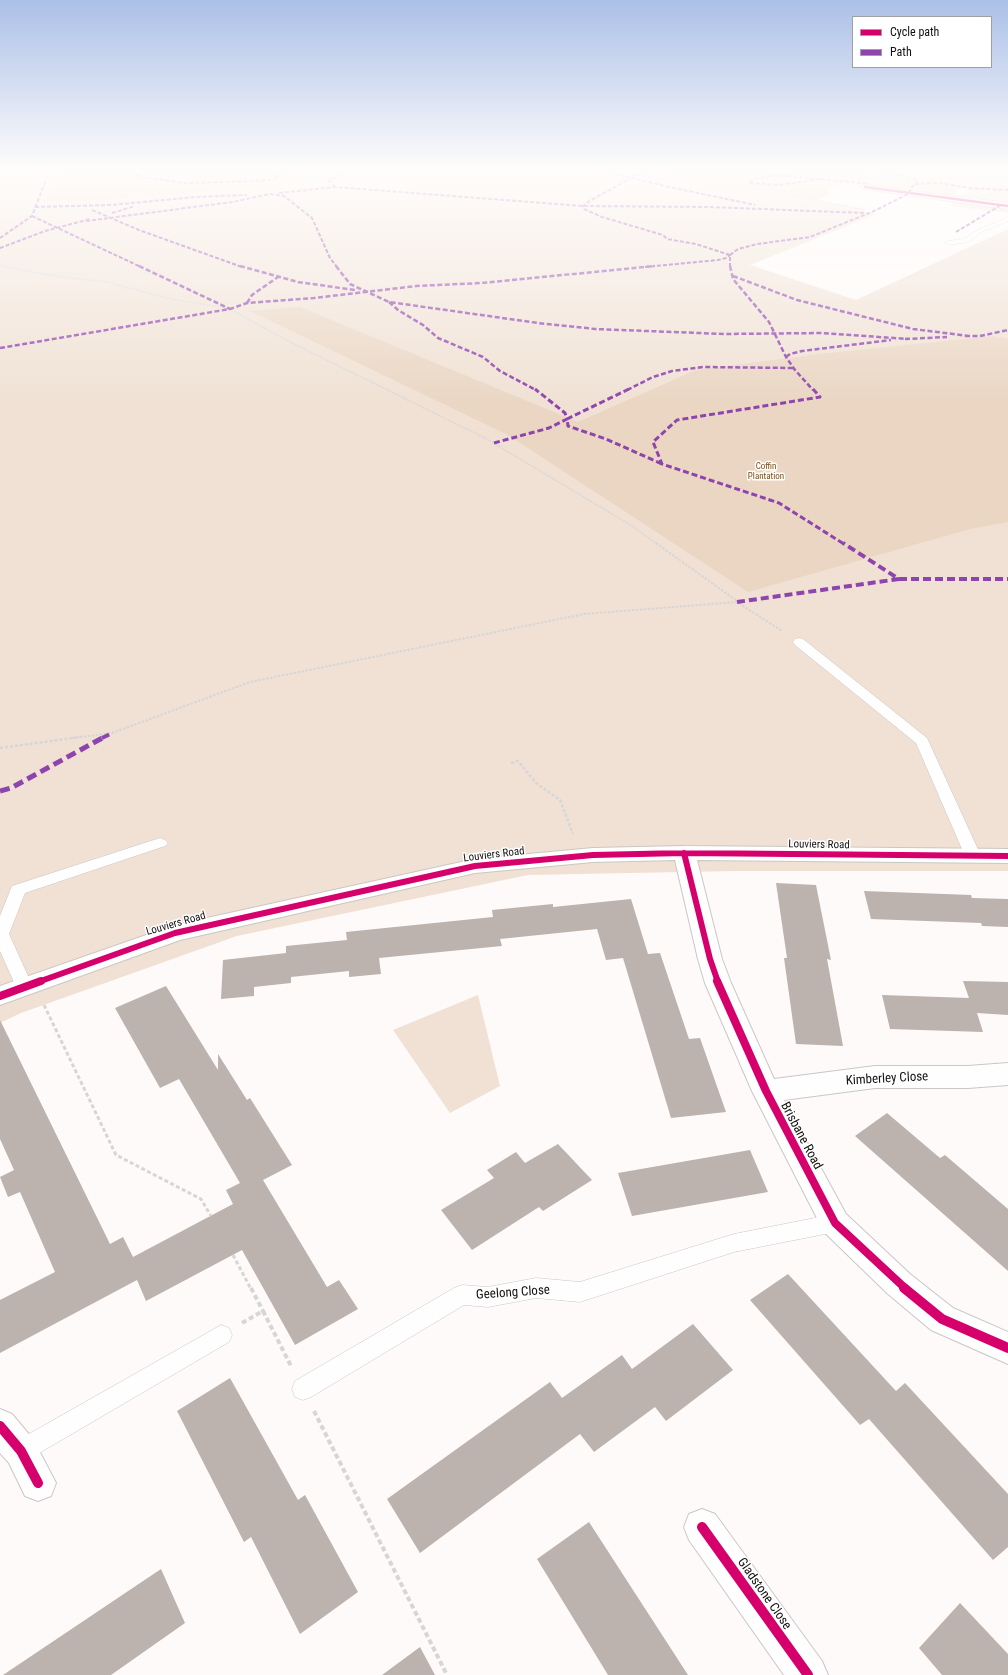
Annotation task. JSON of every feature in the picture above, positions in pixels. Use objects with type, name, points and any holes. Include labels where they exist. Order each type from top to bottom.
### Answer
[{"type":"street","name":"Louviers Road","points":[[0,996],[175,933],[475,866],[581,855],[684,853],[1008,856]]},
{"type":"street","name":"Brisbane Road","points":[[684,853],[710,960],[718,983],[766,1091],[835,1223],[899,1284],[942,1319],[1008,1348]]},
{"type":"street","name":"Kimberley Close","points":[[766,1091],[875,1077],[968,1077],[1008,1074]]},
{"type":"street","points":[[0,1426],[21,1451],[38,1483]]},
{"type":"street","name":"Gladstone Close","points":[[702,1526],[808,1675]]},
{"type":"lane","points":[[799,642],[922,741],[973,856]]},
{"type":"lane","points":[[29,985],[1,934],[2,927],[18,890],[160,842]]},
{"type":"lane","name":"Geelong Close","points":[[303,1389],[462,1295],[488,1297],[536,1288],[580,1292],[734,1243],[835,1223]]},
{"type":"lane","points":[[21,1451],[221,1335]]},
{"type":"path","points":[[0,266],[55,276],[107,282],[167,298],[230,309],[288,341],[483,437],[629,524],[737,602],[799,642]]},
{"type":"path","points":[[0,748],[112,733],[250,682],[584,614],[737,602]]},
{"type":"path","points":[[511,762],[518,761],[536,783],[560,800],[581,855]]},
{"type":"path","points":[[29,985],[116,1154],[201,1199],[211,1216]]},
{"type":"path","points":[[233,1255],[303,1389],[447,1675]]},
{"type":"path","points":[[221,1335],[263,1311]]},
{"type":"green space","points":[[0,247],[794,247],[750,265],[856,300],[969,247],[1008,247],[1008,871],[733,871],[528,875],[237,936],[21,1013],[0,1023]]},
{"type":"green space","name":"Coffin Plantation","points":[[300,307],[578,422],[696,370],[819,354],[993,336],[1008,339],[1008,522],[970,529],[748,592],[508,435],[250,311]]},
{"type":"green space","points":[[478,995],[500,1086],[450,1113],[393,1030]]},
{"type":"building","points":[[776,883],[816,885],[831,960],[827,959],[843,1046],[796,1044],[784,958],[787,958]]},
{"type":"building","points":[[864,891],[971,895],[972,898],[1008,899],[1008,927],[982,926],[981,923],[871,919]]},
{"type":"building","points":[[631,899],[648,954],[660,953],[689,1039],[700,1038],[726,1112],[671,1118],[623,958],[606,960],[597,929],[500,939],[502,946],[379,958],[381,974],[349,977],[349,971],[291,977],[291,983],[254,987],[254,996],[221,999],[223,960],[286,953],[286,946],[347,940],[346,932],[493,917],[492,910],[553,904],[553,907]]},
{"type":"building","points":[[963,981],[1008,982],[1008,1015],[977,1013],[983,1032],[890,1029],[882,995],[969,998]]},
{"type":"building","points":[[166,986],[218,1070],[218,1054],[247,1100],[250,1098],[292,1165],[263,1180],[327,1287],[339,1280],[358,1309],[295,1345],[242,1250],[146,1301],[137,1280],[0,1353],[0,1300],[55,1272],[20,1192],[8,1197],[0,1177],[14,1170],[0,1139],[0,1020],[110,1244],[123,1237],[133,1257],[233,1204],[226,1190],[240,1183],[179,1079],[160,1088],[115,1008]]},
{"type":"building","points":[[887,1113],[940,1158],[945,1155],[1008,1209],[1008,1271],[855,1136]]},
{"type":"building","points":[[558,1144],[592,1180],[543,1211],[539,1207],[472,1250],[441,1210],[494,1178],[487,1170],[516,1152],[525,1163]]},
{"type":"building","points":[[750,1150],[768,1192],[632,1216],[618,1173]]},
{"type":"building","points":[[788,1274],[896,1391],[905,1383],[1008,1494],[1008,1547],[993,1560],[869,1419],[860,1425],[750,1300]]},
{"type":"building","points":[[693,1324],[733,1370],[666,1421],[655,1407],[594,1452],[580,1434],[420,1553],[387,1499],[550,1382],[562,1398],[622,1355],[632,1369]]},
{"type":"building","points":[[230,1378],[298,1500],[305,1495],[358,1592],[300,1634],[251,1537],[244,1542],[177,1411]]},
{"type":"building","points":[[589,1522],[688,1675],[608,1675],[537,1559]]},
{"type":"building","points":[[161,1569],[185,1623],[111,1675],[3,1675]]},
{"type":"building","points":[[960,1603],[1008,1654],[1008,1675],[942,1675],[919,1648]]},
{"type":"building","points":[[420,1647],[435,1675],[382,1675]]},
{"type":"marked path","points":[[98,247],[230,309]]},
{"type":"marked path","points":[[187,247],[250,270],[298,282],[355,290]]},
{"type":"marked path","points":[[325,247],[330,258],[350,284],[389,302],[538,323],[595,329],[725,334],[822,333],[908,339]]},
{"type":"marked path","points":[[706,247],[730,255]]},
{"type":"marked path","points":[[737,602],[899,579],[779,503],[662,464],[653,442],[677,420],[820,397],[795,370],[786,357],[769,322],[733,279],[730,268],[730,255],[738,249],[745,247]]},
{"type":"marked path","points":[[0,348],[230,309],[247,303],[314,298],[416,286],[481,283],[699,262],[718,260],[726,258],[730,255]]},
{"type":"marked path","points":[[733,276],[797,300],[913,329],[969,336]]},
{"type":"marked path","points":[[247,303],[252,295],[278,277]]},
{"type":"marked path","points":[[389,302],[398,310],[423,325],[438,338],[483,357],[500,371],[531,386],[565,413],[567,419],[549,428],[494,443]]},
{"type":"marked path","points":[[965,336],[980,336],[1008,330]]},
{"type":"marked path","points":[[905,339],[947,337]]},
{"type":"marked path","points":[[786,357],[790,354],[802,351],[891,340]]},
{"type":"marked path","points":[[662,464],[606,439],[568,426],[567,419],[653,377],[672,371],[703,367],[793,368]]},
{"type":"marked path","points":[[899,579],[1008,579]]},
{"type":"marked path","points":[[0,791],[11,788],[112,733]]},
{"type":"cycle path","points":[[684,853],[710,959],[718,983],[766,1091],[835,1223],[899,1284],[942,1319],[1008,1348]]},
{"type":"cycle path","points":[[0,996],[175,933],[475,866],[593,855],[684,853],[1008,856]]},
{"type":"cycle path","points":[[0,1426],[21,1451],[38,1483]]},
{"type":"cycle path","points":[[702,1527],[808,1675]]}]
